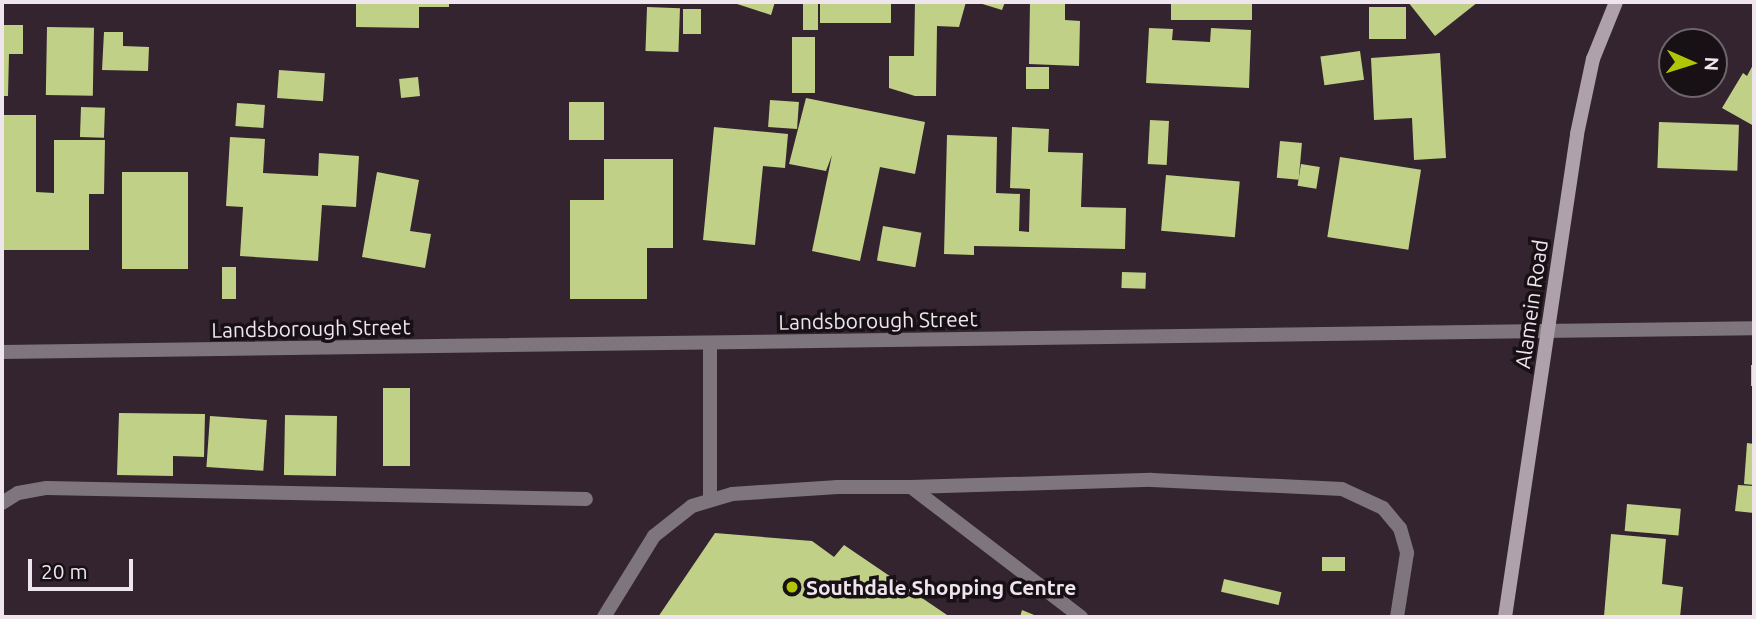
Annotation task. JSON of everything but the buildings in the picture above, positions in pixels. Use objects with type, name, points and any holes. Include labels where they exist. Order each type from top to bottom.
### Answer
[{"type":"main road","name":"Alamein Road","points":[[1505,617],[1550,332],[1581,107],[1593,59],[1616,2]]},
{"type":"street","name":"Landsborough Street","points":[[2,352],[1754,328]]},
{"type":"street","points":[[710,343],[710,499]]},
{"type":"street","points":[[604,617],[654,536],[679,514],[710,499],[754,492],[1152,480],[1342,489],[1383,508],[1400,527],[1407,553],[1397,617]]},
{"type":"street","points":[[911,487],[1081,617]]},
{"type":"street","points":[[2,503],[18,493],[47,488],[586,499]]},
{"type":"place","name":"Southdale Shopping Centre","points":[[792,587]]}]
